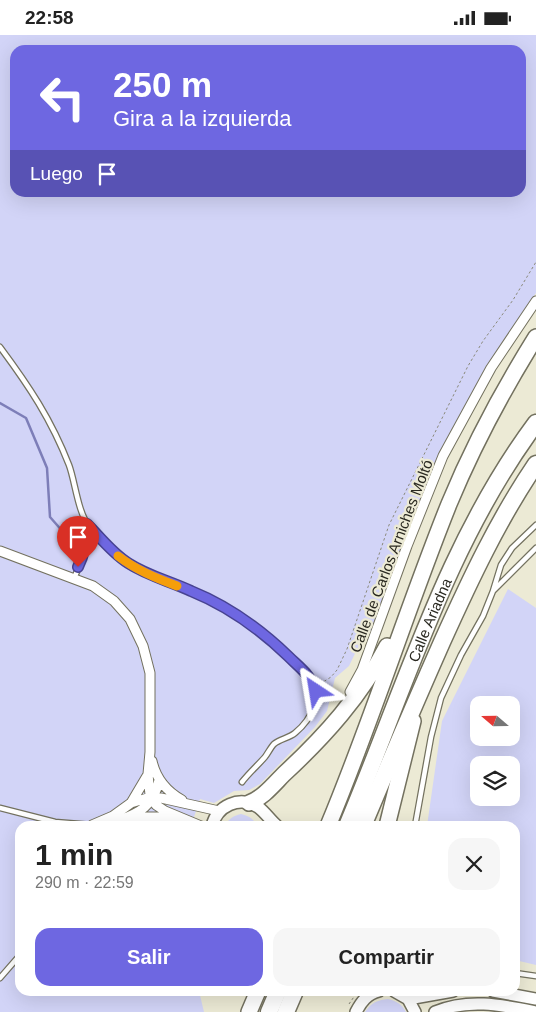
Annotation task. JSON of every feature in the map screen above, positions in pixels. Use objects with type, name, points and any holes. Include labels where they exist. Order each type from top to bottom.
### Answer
[{"type":"highway","points":[[330,821],[411,601],[450,503],[495,407],[536,337]]},
{"type":"highway","name":"Calle Ariadna","points":[[349,821],[421,638],[470,528],[521,444],[536,423]]},
{"type":"highway","name":"Calle Ariadna","points":[[365,821],[478,562],[536,464]]},
{"type":"highway","points":[[249,803],[260,797],[316,743],[362,689],[411,601]]},
{"type":"highway","points":[[388,821],[424,683]]},
{"type":"highway","points":[[243,1012],[248,996]]},
{"type":"highway","points":[[249,1012],[256,996]]},
{"type":"highway","points":[[269,1012],[276,996]]},
{"type":"highway","points":[[286,1012],[293,996]]},
{"type":"street","name":"Calle de Carlos Arniches Moltó","points":[[273,785],[306,750],[352,690],[370,651],[407,546],[443,456],[491,367],[536,301]]},
{"type":"street","points":[[0,551],[94,586],[114,601],[130,619],[144,646],[150,673],[150,752],[148,774],[151,799],[165,811],[188,821]]},
{"type":"street","points":[[150,752],[154,770],[159,780],[170,792],[189,804]]},
{"type":"street","points":[[101,821],[113,816],[130,803],[144,784],[148,774]]},
{"type":"street","points":[[118,821],[148,806],[155,795],[159,780]]},
{"type":"street","points":[[130,803],[147,798],[161,798],[219,811]]},
{"type":"street","points":[[213,821],[219,811],[230,804],[249,803],[262,810],[268,821]]},
{"type":"street","points":[[122,821],[126,817],[158,817],[184,821]]},
{"type":"street","points":[[356,1012],[366,996]]},
{"type":"street","points":[[403,996],[408,999],[415,1012]]},
{"type":"street","points":[[408,999],[425,996]]},
{"type":"street","points":[[520,996],[536,999]]},
{"type":"street","points":[[435,1012],[449,1006],[480,1003],[536,1012]]},
{"type":"lane","points":[[0,347],[38,401],[69,467],[87,524],[84,553],[74,578]]},
{"type":"lane","points":[[87,524],[127,563],[155,578],[189,590],[225,607],[254,627],[310,676],[315,687],[316,702],[308,718],[294,734],[274,745],[242,782]]},
{"type":"lane","points":[[416,821],[440,698],[483,616],[501,565],[512,548],[536,525]]},
{"type":"lane","points":[[493,591],[536,548]]},
{"type":"lane","points":[[0,808],[50,821]]},
{"type":"lane","points":[[0,978],[15,961]]},
{"type":"lane","points":[[520,974],[536,976]]},
{"type":"path","points":[[315,687],[331,677],[337,670],[347,649],[389,525],[468,366],[483,341],[513,300],[536,262]]},
{"type":"shaded area","points":[[0,35],[536,35],[536,293],[503,341],[445,442],[410,526],[371,634],[365,633],[349,666],[335,678],[327,711],[315,727],[260,784],[249,790],[234,791],[214,803],[200,799],[193,821],[15,821],[15,996],[200,996],[204,1012],[0,1012]]},
{"type":"shaded area","points":[[508,589],[536,608],[536,965],[520,961],[520,821],[428,821],[442,721]]},
{"type":"shaded area","points":[[241,814],[254,821],[228,821]]},
{"type":"shaded area","points":[[388,999],[399,1003],[406,1012],[365,1012],[375,1002]]},
{"type":"waterway","points":[[0,403],[26,418],[47,468],[50,517],[71,541]]},
{"type":"slow traffic","points":[[118,556],[155,578],[177,586]]},
{"type":"route","points":[[78,567],[84,553],[87,524],[127,563],[155,578],[189,590],[225,607],[254,627],[310,676],[316,691]]}]
